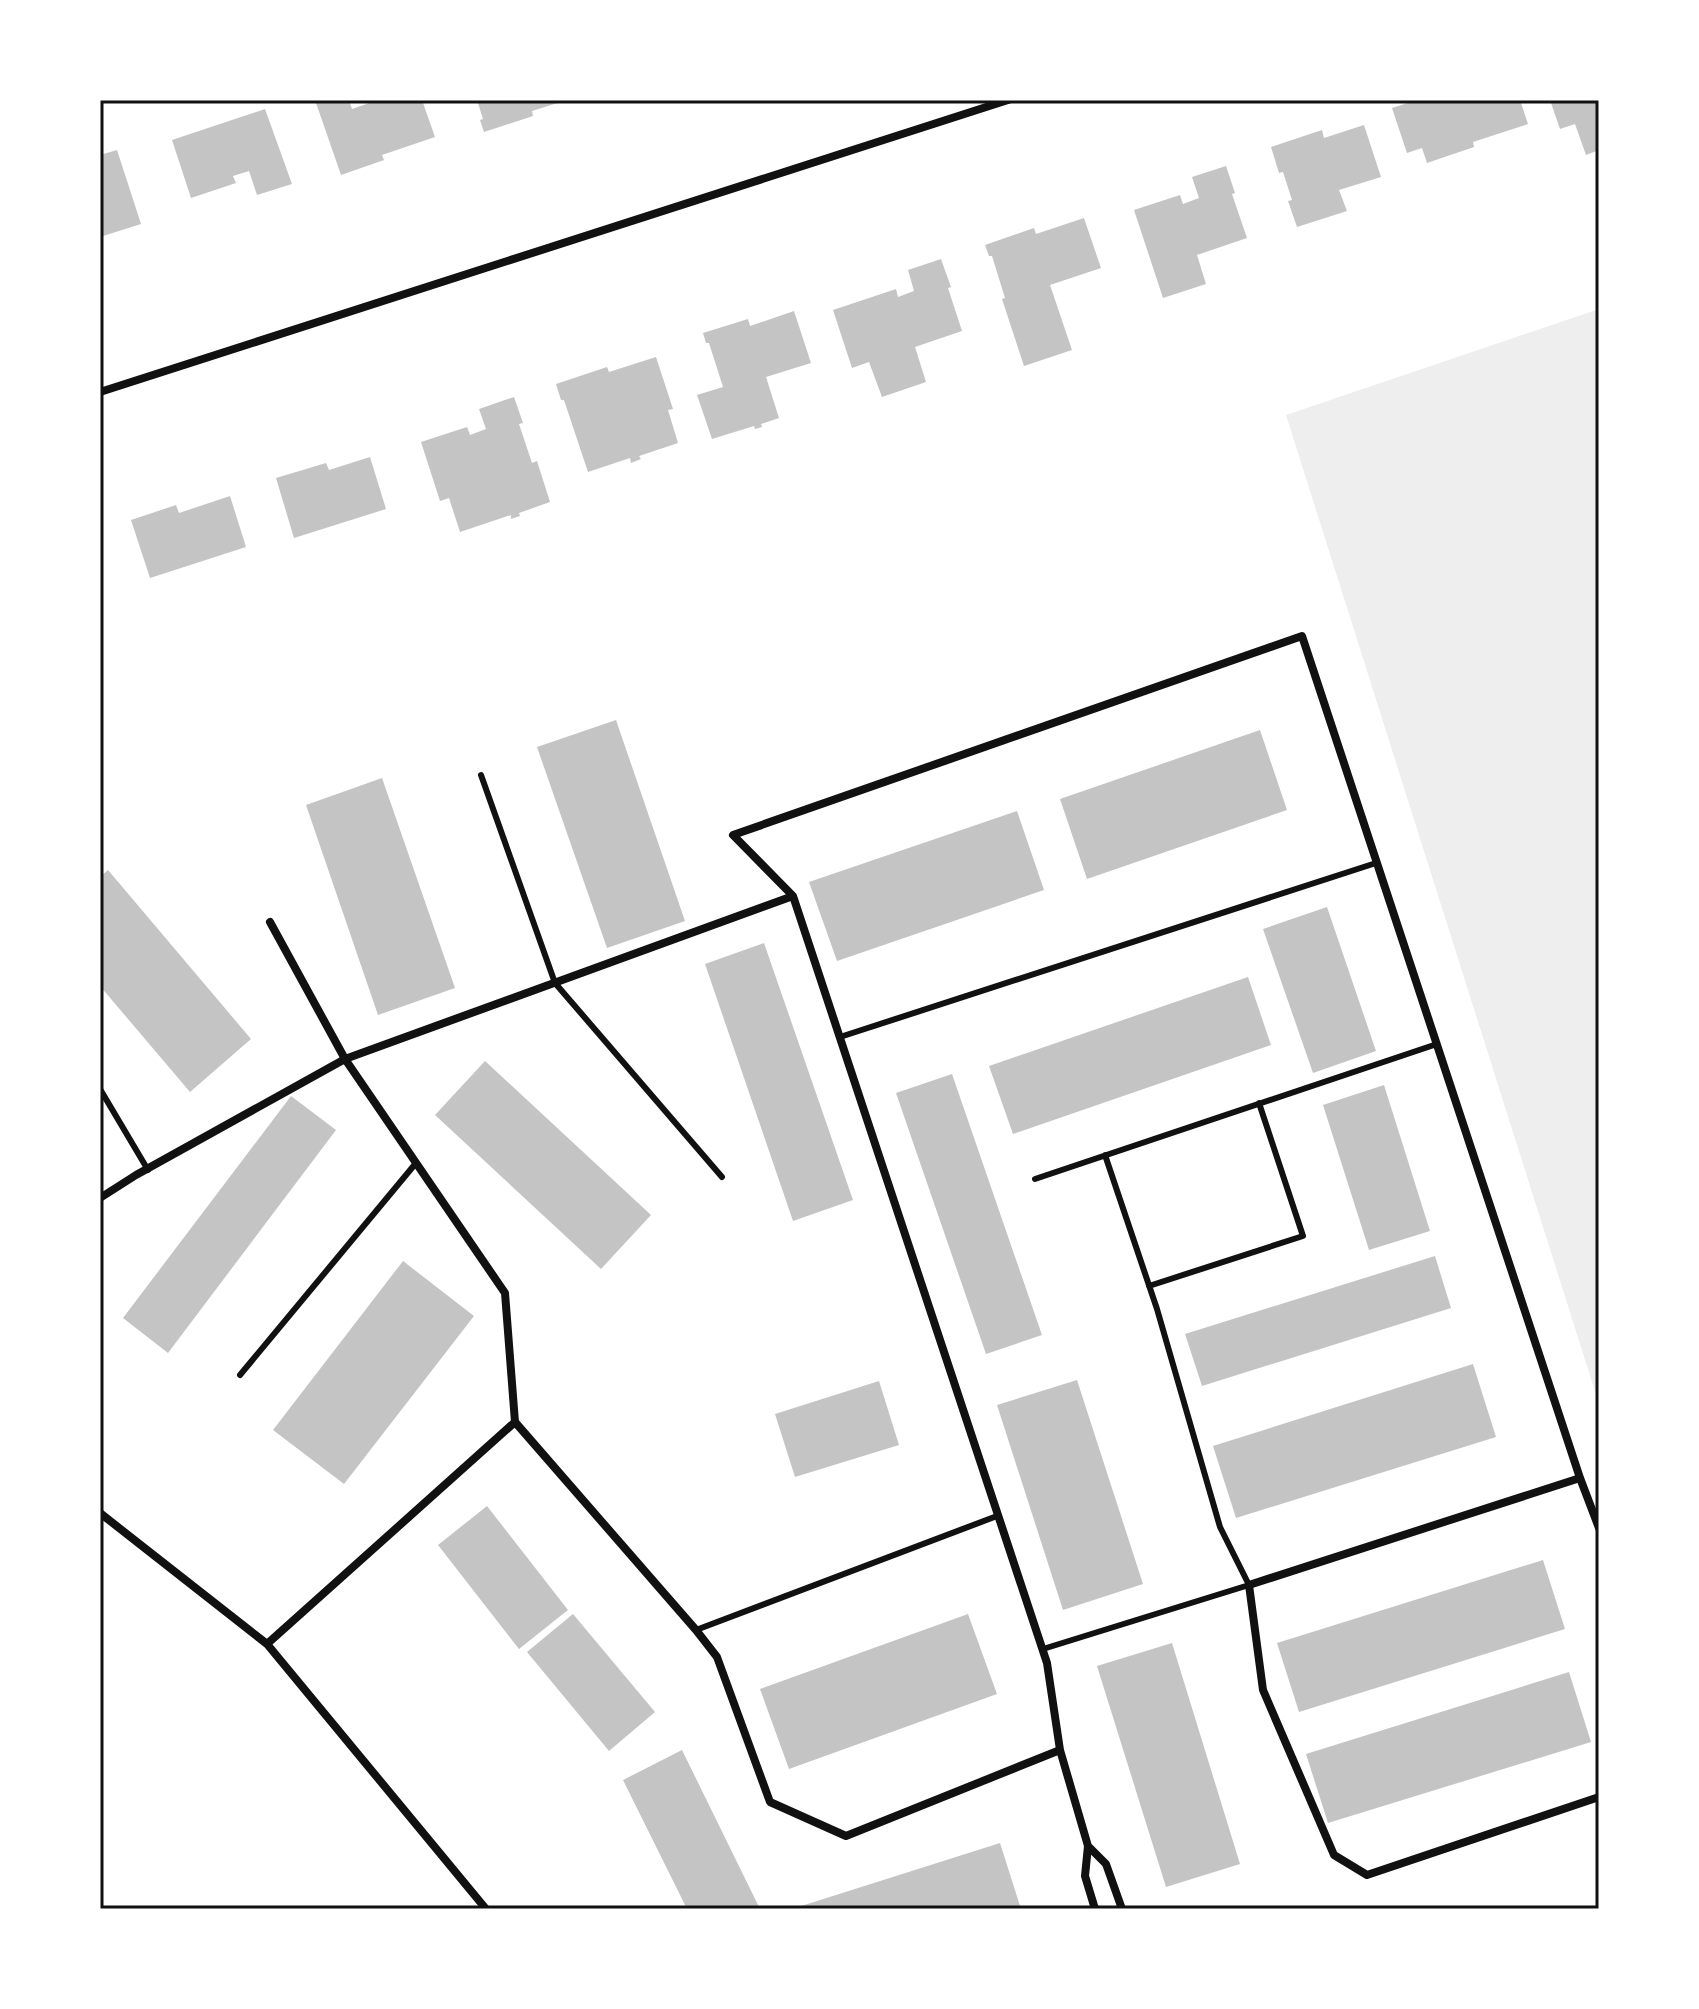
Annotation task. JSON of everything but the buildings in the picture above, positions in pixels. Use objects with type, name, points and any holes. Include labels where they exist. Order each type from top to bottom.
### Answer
[{"type":"street","points":[[100,392],[1008,100]]},
{"type":"street","points":[[1095,1909],[1085,1876],[1088,1846],[1060,1750],[1043,1649],[793,896],[733,835],[1302,636],[1599,1528]]},
{"type":"street","points":[[100,1198],[345,1059],[793,896]]},
{"type":"street","points":[[270,922],[345,1059],[505,1293],[515,1422],[717,1657],[770,1802],[846,1836],[1060,1750]]},
{"type":"street","points":[[267,1644],[515,1422]]},
{"type":"street","points":[[1580,1478],[1249,1585],[1263,1690],[1334,1855],[1356,1869],[1367,1875],[1599,1797]]},
{"type":"street","points":[[100,1513],[267,1644],[486,1909]]},
{"type":"street","points":[[1088,1846],[1106,1864],[1122,1909]]},
{"type":"lane","points":[[481,775],[555,983],[722,1177]]},
{"type":"lane","points":[[840,1037],[1376,863]]},
{"type":"lane","points":[[1035,1179],[1437,1044]]},
{"type":"lane","points":[[100,1089],[148,1170]]},
{"type":"lane","points":[[1149,1286],[1303,1236],[1259,1103]]},
{"type":"lane","points":[[1043,1649],[1249,1585],[1220,1527],[1149,1286],[1105,1155]]},
{"type":"lane","points":[[240,1375],[416,1163]]},
{"type":"lane","points":[[696,1630],[997,1516]]},
{"type":"shaded area","points":[[1599,309],[1599,1404],[1286,415]]}]
